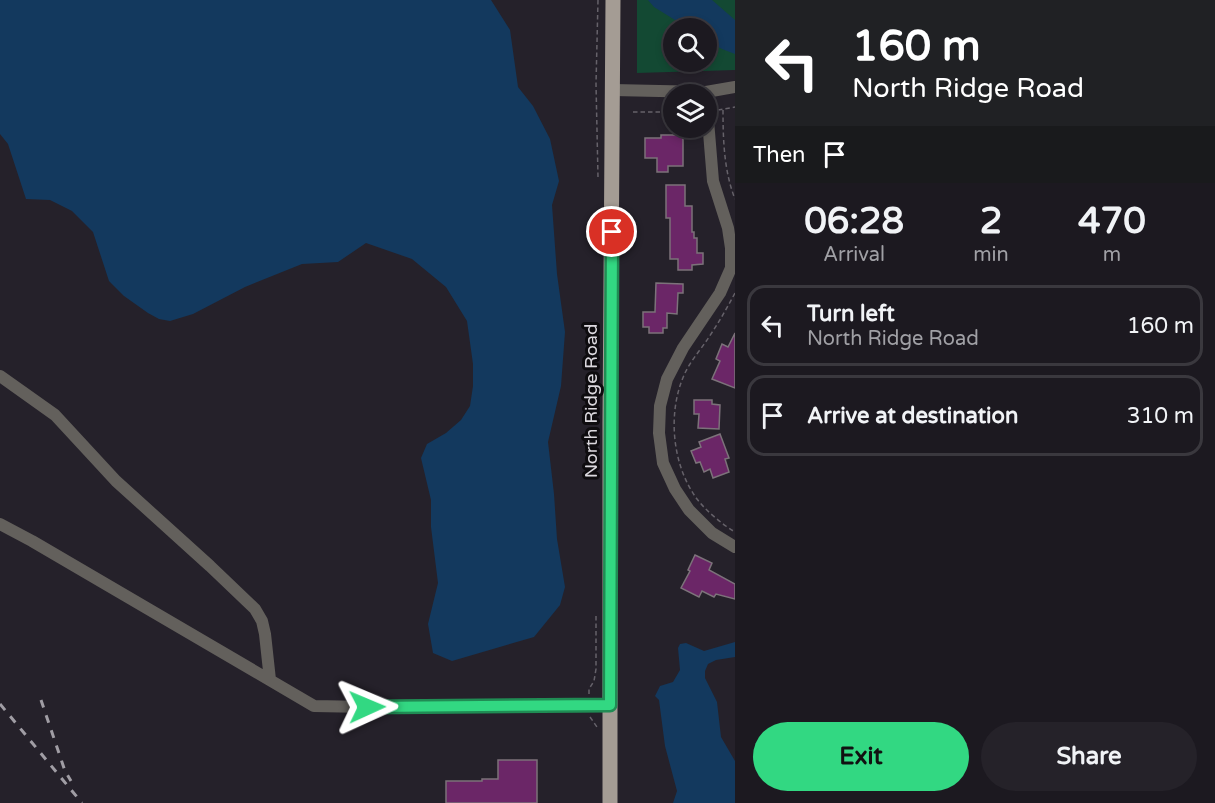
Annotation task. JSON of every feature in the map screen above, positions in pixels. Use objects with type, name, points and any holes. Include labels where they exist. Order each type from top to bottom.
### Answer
[{"type":"main road","name":"North Ridge Road","points":[[610,803],[613,0]]},
{"type":"street","points":[[717,91],[735,87]]},
{"type":"street","points":[[613,90],[663,92]]},
{"type":"street","points":[[710,138],[713,181],[728,228],[731,268],[720,293],[683,348],[667,379],[660,406],[659,433],[663,463],[675,489],[689,510],[712,533],[735,547]]},
{"type":"street","points":[[0,376],[55,416],[116,482],[255,609],[262,621],[265,634],[270,680]]},
{"type":"street","points":[[0,524],[314,706],[610,705]]},
{"type":"path","points":[[717,110],[735,107]]},
{"type":"path","points":[[723,110],[723,140],[729,183],[735,199]]},
{"type":"path","points":[[633,111],[663,112]]},
{"type":"path","points":[[735,293],[686,370],[677,393],[673,432],[680,462],[697,500],[735,532]]},
{"type":"green space","points":[[637,0],[735,0],[735,70],[717,71],[717,18],[663,18],[663,72],[670,72],[637,73]]},
{"type":"water","points":[[0,0],[491,0],[510,30],[518,87],[533,106],[550,139],[559,181],[552,205],[557,274],[565,332],[561,386],[548,442],[557,539],[565,587],[560,605],[534,637],[452,661],[433,653],[428,624],[438,583],[431,527],[431,500],[421,458],[427,444],[446,433],[461,420],[470,406],[473,386],[473,364],[467,321],[446,287],[412,259],[366,243],[338,262],[302,264],[245,287],[193,314],[170,321],[159,319],[148,313],[124,296],[109,281],[93,232],[72,211],[50,200],[26,199],[8,144],[0,134]]},
{"type":"water","points":[[648,0],[712,0],[735,20],[735,54],[717,46],[717,18],[672,18],[654,7]]},
{"type":"water","points":[[735,642],[735,657],[716,660],[708,664],[705,678],[717,702],[721,737],[735,761],[735,803],[673,803],[677,791],[665,746],[659,700],[655,696],[660,686],[673,682],[680,670],[678,648],[680,644],[686,643],[704,651]]},
{"type":"building","points":[[663,135],[663,138],[683,138],[683,166],[668,166],[668,172],[657,172],[657,158],[645,158],[645,138],[661,138]]},
{"type":"building","points":[[666,185],[685,185],[685,206],[692,206],[692,232],[694,232],[694,238],[697,238],[697,253],[703,253],[703,264],[692,265],[692,270],[678,270],[678,259],[670,259],[670,218],[666,218]]},
{"type":"building","points":[[656,283],[683,284],[683,293],[678,293],[677,314],[667,313],[667,328],[663,328],[663,333],[649,333],[649,327],[643,327],[643,312],[655,312]]},
{"type":"building","points":[[735,333],[735,388],[712,379],[720,361],[716,359],[722,344],[728,347]]},
{"type":"building","points":[[694,400],[712,400],[712,404],[720,405],[719,429],[698,428],[699,414],[694,414]]},
{"type":"building","points":[[720,434],[729,458],[725,459],[729,472],[713,478],[710,469],[704,472],[700,462],[696,463],[691,451],[701,447],[699,442]]},
{"type":"building","points":[[695,555],[712,563],[709,570],[735,584],[735,599],[716,594],[714,597],[702,591],[699,597],[681,588]]},
{"type":"building","points":[[498,760],[537,760],[537,803],[446,803],[446,781],[498,779]]},
{"type":"railway","points":[[41,700],[65,771],[71,781]]},
{"type":"railway","points":[[0,704],[82,803]]},
{"type":"route","points":[[367,707],[610,705],[612,232]]}]
